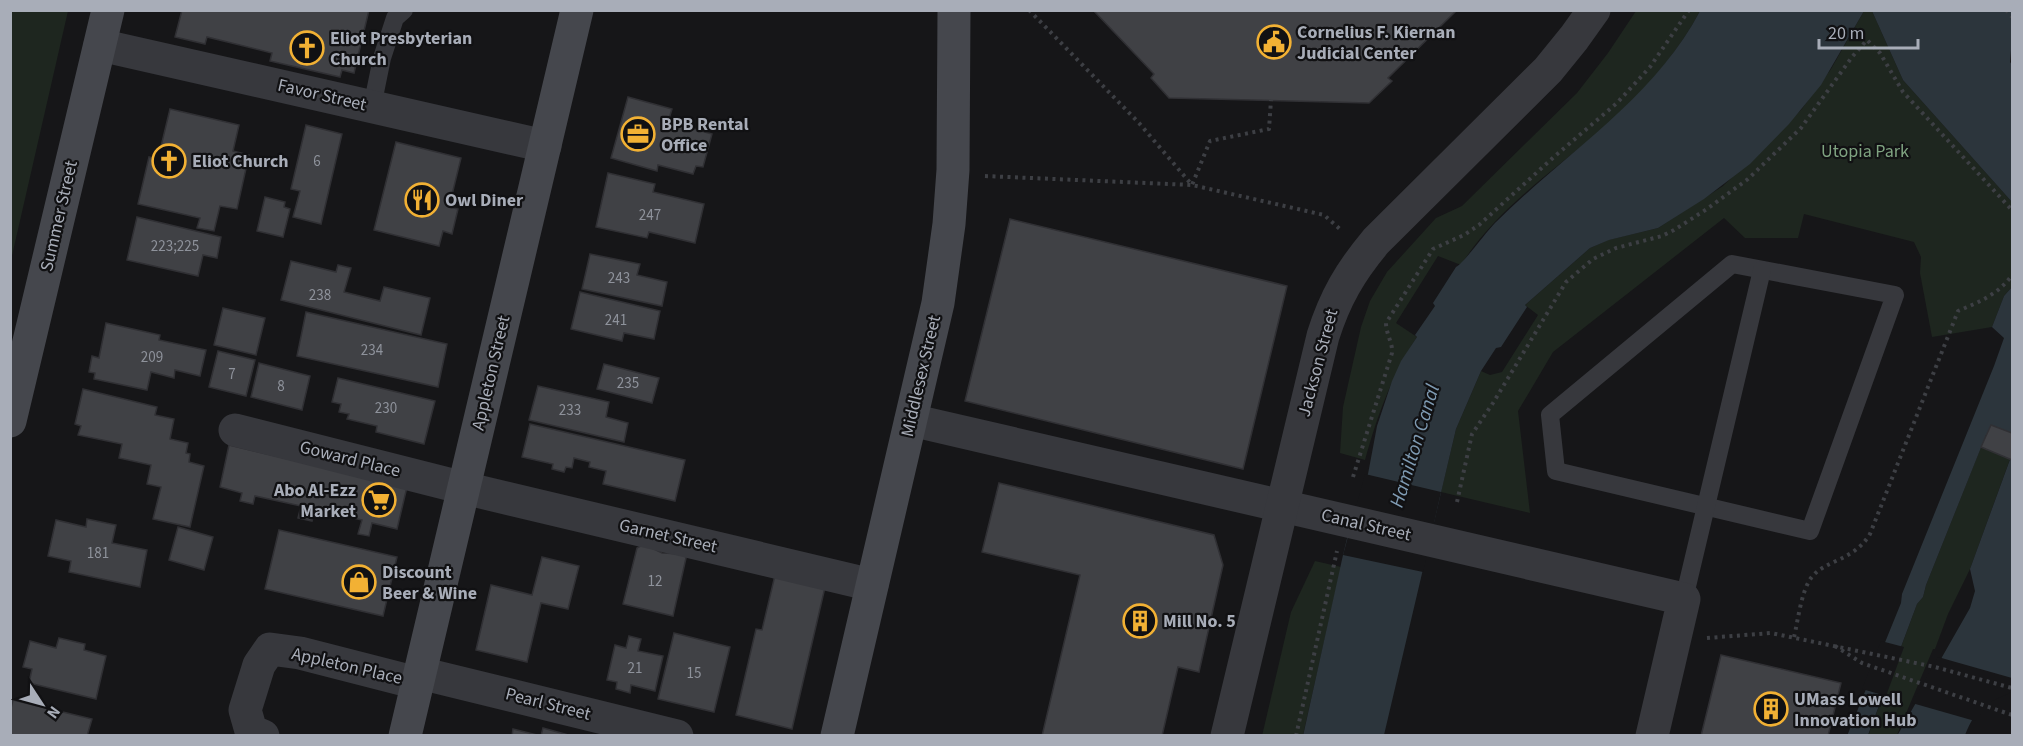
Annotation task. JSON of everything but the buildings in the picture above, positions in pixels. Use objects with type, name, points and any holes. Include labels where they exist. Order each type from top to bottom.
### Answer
[{"type":"main road","name":"Summer Street","points":[[10,421],[108,10]]},
{"type":"main road","name":"Appleton Street","points":[[405,735],[577,10]]},
{"type":"main road","name":"Middlesex Street","points":[[837,735],[938,303],[949,224],[954,108],[954,10]]},
{"type":"street","name":"Jackson Street","points":[[1227,735],[1326,327],[1335,300],[1353,270],[1388,227],[1548,70],[1594,10]]},
{"type":"street","name":"Favor Street","points":[[100,45],[545,146]]},
{"type":"street","name":"Canal Street","points":[[911,420],[1282,506],[1345,533],[1431,540],[1684,599]]},
{"type":"street","name":"Goward Place","points":[[235,430],[464,488]]},
{"type":"street","name":"Garnet Street","points":[[464,488],[872,585]]},
{"type":"street","points":[[1652,735],[1684,599]]},
{"type":"street","name":"Appleton Place","points":[[263,735],[251,731],[245,710],[259,665],[270,649],[300,653],[418,678]]},
{"type":"street","name":"Pearl Street","points":[[418,678],[622,729],[677,735]]},
{"type":"lane","points":[[372,107],[382,58],[394,18],[404,10]]},
{"type":"lane","points":[[1732,264],[1895,295],[1810,531],[1706,506],[1556,471],[1550,415],[1732,264]]},
{"type":"lane","points":[[1684,599],[1762,270]]},
{"type":"path","points":[[1029,10],[1139,123],[1192,185]]},
{"type":"path","points":[[1353,477],[1392,353],[1386,323],[1430,252],[1479,225],[1617,103],[1650,67],[1689,10]]},
{"type":"path","points":[[2006,10],[2013,17]]},
{"type":"path","points":[[1457,502],[1472,434],[1493,404],[1566,282],[1593,258],[1616,248],[1662,236],[1674,230],[1748,180],[1801,128],[1852,57],[1867,40],[1880,52],[1903,92],[2013,210]]},
{"type":"path","points":[[1192,185],[1210,141],[1269,129],[1271,100]]},
{"type":"path","points":[[984,176],[1192,185],[1324,215],[1345,234]]},
{"type":"path","points":[[1794,637],[1807,586],[1813,575],[1857,550],[1870,534],[1958,311],[1984,300],[2004,286],[2013,275]]},
{"type":"path","points":[[1296,735],[1345,533]]},
{"type":"path","points":[[1707,638],[1761,633],[1794,637],[1935,667],[2013,688]]},
{"type":"path","points":[[1831,645],[1862,663],[2010,714]]},
{"type":"green space","points":[[10,11],[68,11],[11,260]]},
{"type":"green space","points":[[1636,11],[1700,11],[1659,72],[1634,100],[1510,207],[1492,225],[1461,265],[1438,256],[1396,323],[1417,337],[1386,396],[1365,460],[1340,453],[1343,407],[1361,327],[1370,301],[1387,272],[1436,218],[1462,206],[1577,93],[1608,53]]},
{"type":"green space","name":"Utopia Park","points":[[1864,11],[1872,11],[1903,80],[2012,202],[2012,287],[2004,296],[1992,327],[1932,337],[1920,273],[1921,257],[1914,242],[1804,214],[1798,238],[1745,238],[1724,218],[1553,352],[1518,411],[1530,513],[1441,492],[1456,429],[1481,371],[1490,375],[1502,372],[1538,315],[1525,305],[1590,248],[1608,240],[1658,228],[1723,186],[1801,110],[1831,69]]},
{"type":"green space","points":[[1981,447],[2010,459],[1970,569],[1948,614],[1897,735],[1868,736],[1917,604],[1923,597]]},
{"type":"green space","points":[[1315,561],[1341,567],[1303,735],[1262,736],[1291,612]]},
{"type":"water","name":"Hamilton Canal","points":[[1700,11],[1864,11],[1821,85],[1789,124],[1750,164],[1704,199],[1658,228],[1609,240],[1590,248],[1525,305],[1527,307],[1501,347],[1496,348],[1481,371],[1456,429],[1384,735],[1303,736],[1343,555],[1351,522],[1368,474],[1377,426],[1392,381],[1401,361],[1417,337],[1415,335],[1435,306],[1433,303],[1456,267],[1495,223],[1633,99],[1681,43]]},
{"type":"water","points":[[1872,11],[2012,11],[2010,62],[2012,65],[2012,202],[1903,80]]},
{"type":"water","points":[[2012,287],[2012,445],[1986,435],[1923,597],[1917,604],[1868,735],[1847,736],[1994,366],[2004,338],[1992,327],[2004,296]]},
{"type":"water","points":[[2012,454],[2012,688],[1983,706],[1973,718],[1965,735],[1897,736],[1970,608],[1975,591],[1970,569]]},
{"type":"pier","points":[[1365,474],[1441,492],[1423,572],[1343,555]]},
{"type":"pier","points":[[1881,641],[1904,647],[1886,696],[1862,689]]},
{"type":"pier","points":[[1938,657],[2012,678],[2012,692],[1992,701],[1975,721],[1912,703]]},
{"type":"place","name":"Cornelius F. Kiernan Judicial Center","points":[[1274,42]]},
{"type":"place","name":"Eliot Presbyterian Church","points":[[307,48]]},
{"type":"place","name":"BPB Rental Office","points":[[638,134]]},
{"type":"place","name":"Eliot Church","points":[[169,161]]},
{"type":"place","name":"Owl Diner","points":[[422,200]]},
{"type":"place","name":"Abo Al-Ezz Market","points":[[379,500]]},
{"type":"place","name":"Discount Beer & Wine","points":[[359,582]]},
{"type":"place","name":"Mill No. 5","points":[[1140,621]]},
{"type":"place","name":"UMass Lowell Innovation Hub","points":[[1771,709]]}]
